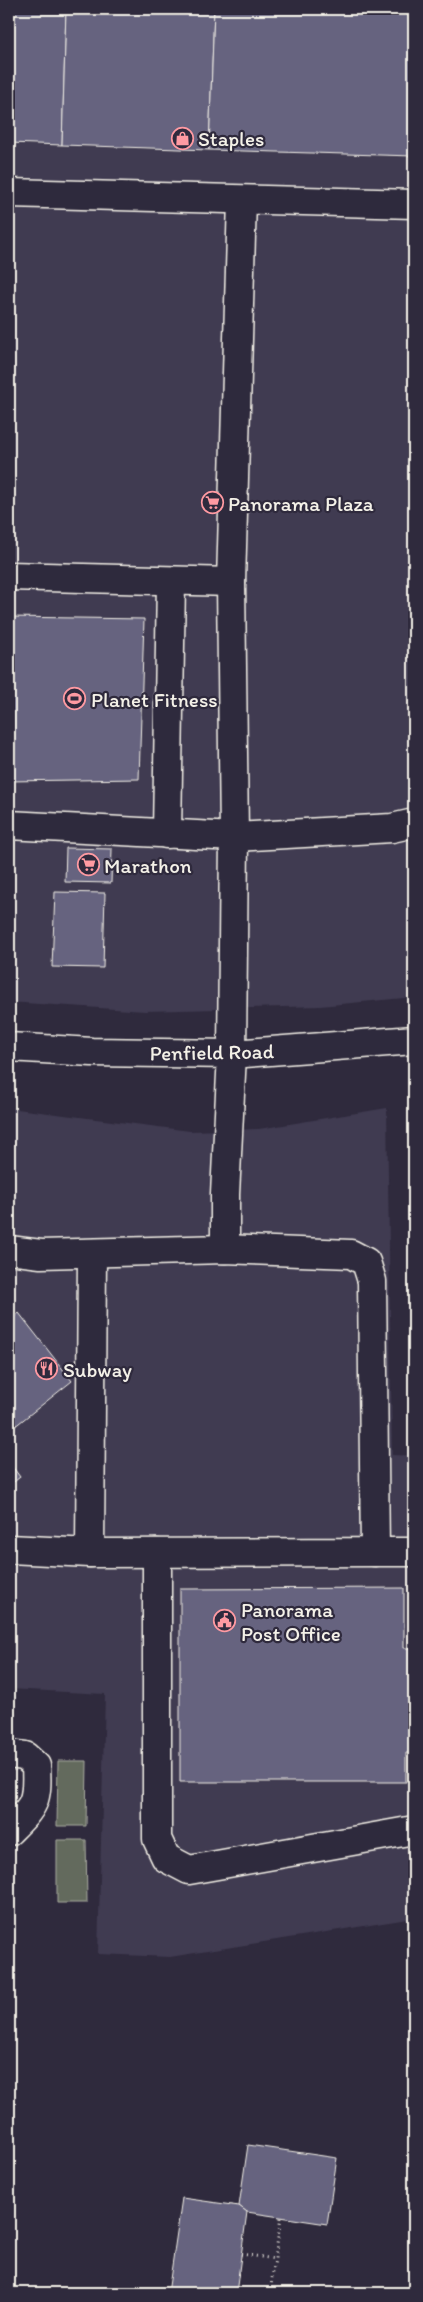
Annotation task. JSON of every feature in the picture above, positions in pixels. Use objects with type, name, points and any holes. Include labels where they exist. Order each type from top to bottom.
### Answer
[{"type":"main road","points":[[9,193],[414,204]]},
{"type":"main road","points":[[225,1249],[225,1194],[232,1054],[234,837],[231,582],[242,200]]},
{"type":"main road","points":[[9,576],[231,582]]},
{"type":"main road","points":[[167,834],[171,580]]},
{"type":"main road","points":[[9,825],[234,837],[392,828],[414,824]]},
{"type":"main road","name":"Penfield Road","points":[[9,1047],[92,1052],[232,1054],[414,1040]]},
{"type":"main road","points":[[9,1250],[41,1254],[92,1254],[225,1249],[351,1254],[366,1262],[372,1281],[374,1552]]},
{"type":"main road","points":[[90,1553],[92,1254]]},
{"type":"main road","points":[[9,1549],[90,1553],[414,1552]]},
{"type":"main road","points":[[158,1553],[157,1839],[166,1858],[189,1870],[414,1830]]},
{"type":"main road","points":[[9,1754],[25,1756],[36,1766],[37,1788],[33,1808],[9,1832]]},
{"type":"path","points":[[270,2293],[281,2217]]},
{"type":"path","points":[[241,2254],[275,2259]]},
{"type":"shaded area","name":"Panorama Plaza","points":[[9,9],[414,9],[414,997],[320,1006],[145,1011],[9,1002]]},
{"type":"shaded area","points":[[9,1108],[190,1131],[259,1129],[387,1108],[392,1455],[414,1456],[414,1918],[170,1957],[98,1954],[105,1694],[9,1689]]},
{"type":"green space","points":[[58,1761],[87,1761],[86,1826],[57,1826]]},
{"type":"green space","points":[[57,1840],[86,1840],[87,1903],[57,1903]]},
{"type":"building","points":[[9,9],[66,9],[62,145],[9,143]]},
{"type":"building","points":[[66,9],[214,9],[209,150],[62,145]]},
{"type":"building","points":[[214,9],[414,9],[414,156],[209,150]]},
{"type":"building","name":"Planet Fitness","points":[[9,617],[144,619],[139,779],[9,781]]},
{"type":"building","name":"Marathon","points":[[66,848],[112,849],[111,883],[65,882]]},
{"type":"building","points":[[55,892],[105,893],[103,968],[52,967]]},
{"type":"building","points":[[19,1313],[72,1381],[9,1431],[9,1321]]},
{"type":"building","points":[[9,1462],[20,1477],[9,1486]]},
{"type":"building","points":[[404,1588],[404,1648],[414,1648],[414,1753],[406,1753],[406,1782],[180,1782],[180,1589]]},
{"type":"building","points":[[248,2145],[337,2158],[327,2224],[247,2212],[239,2206]]},
{"type":"building","points":[[182,2198],[239,2206],[247,2212],[236,2293],[168,2293]]},
{"type":"place","name":"Staples","points":[[182,138]]},
{"type":"place","name":"Panorama Plaza","points":[[212,503]]},
{"type":"place","name":"Planet Fitness","points":[[75,699]]},
{"type":"place","name":"Marathon","points":[[88,865]]},
{"type":"place","name":"Subway","points":[[47,1369]]},
{"type":"place","name":"Panorama Post Office","points":[[225,1621]]}]
